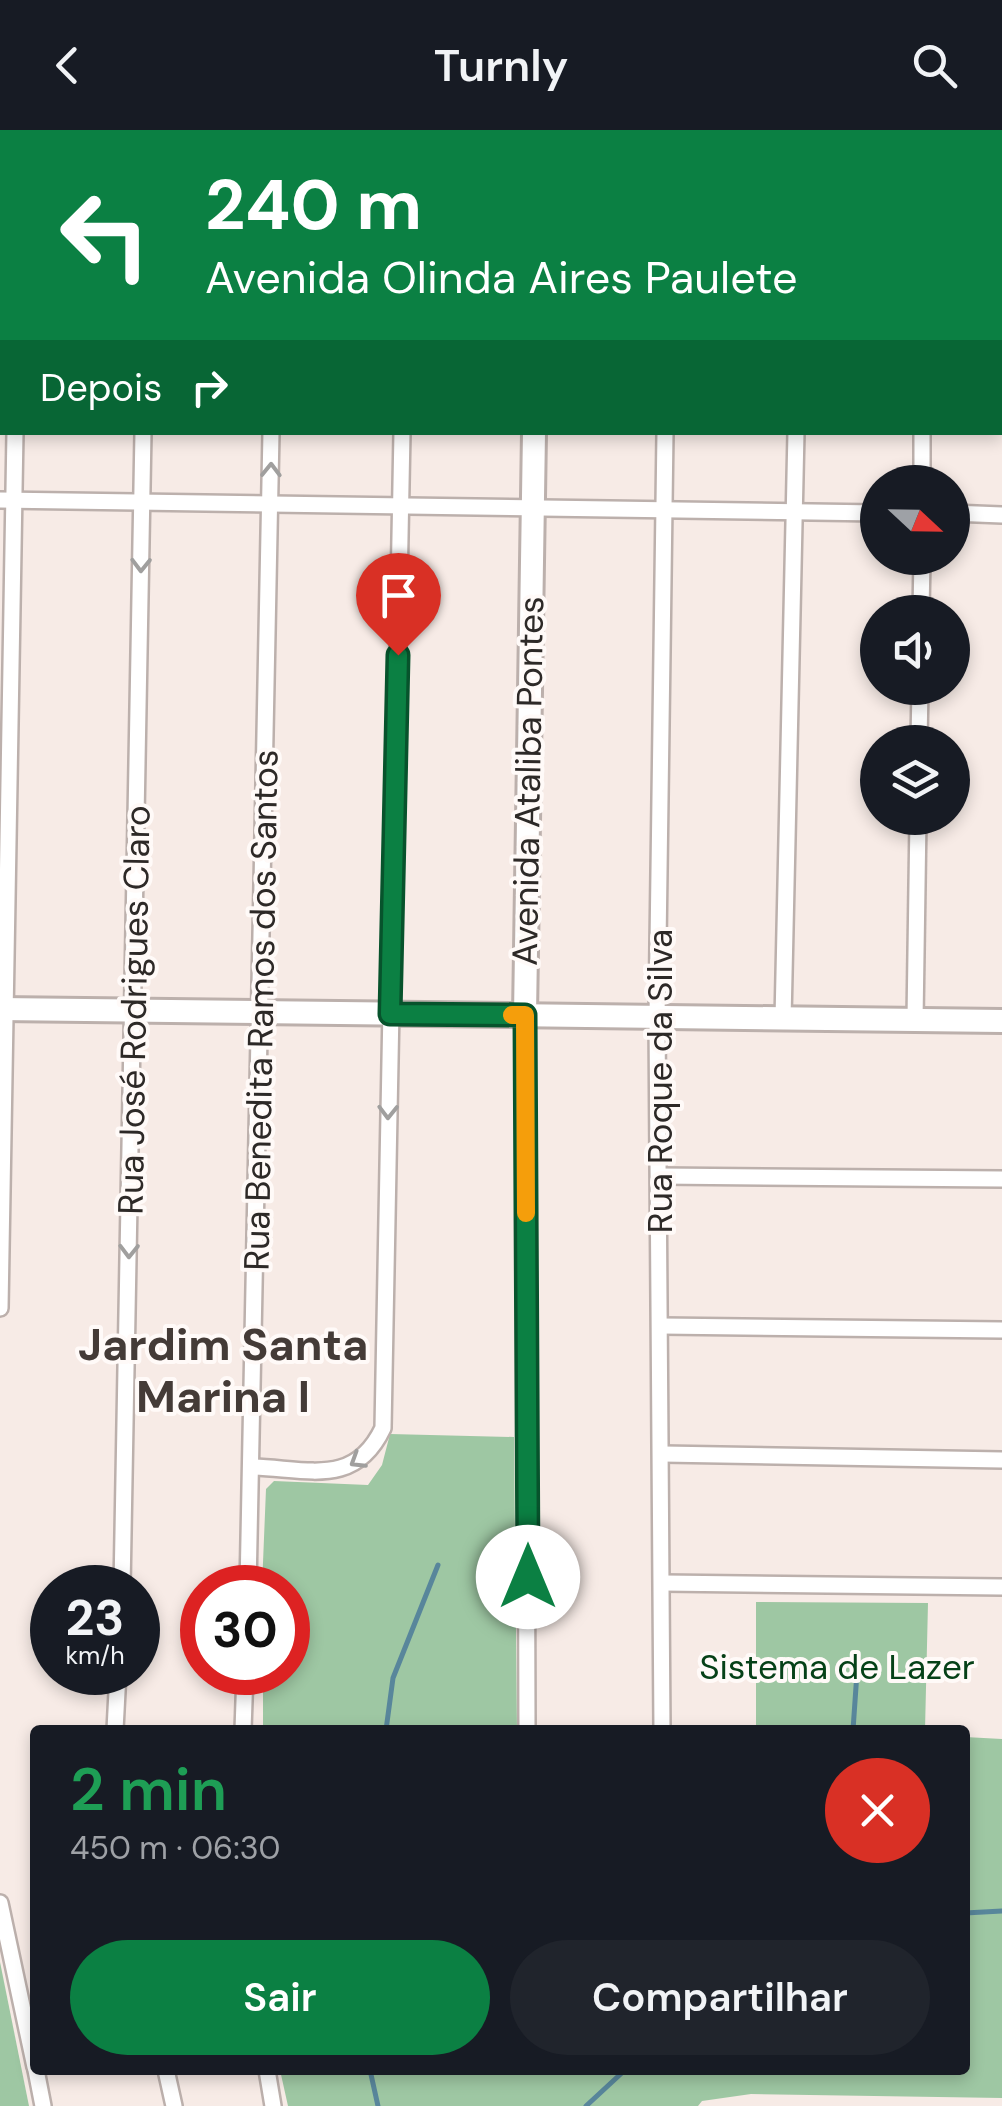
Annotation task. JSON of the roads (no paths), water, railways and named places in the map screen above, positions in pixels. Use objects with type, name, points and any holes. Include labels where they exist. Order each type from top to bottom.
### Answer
[{"type":"street","points":[[0,1308],[7,500],[15,435]]},
{"type":"street","name":"Rua José Rodrigues Claro","points":[[123,1565],[136,1011],[143,435]]},
{"type":"street","name":"Rua Benedita Ramos dos Santos","points":[[249,1565],[271,435]]},
{"type":"street","points":[[253,1467],[342,1470],[370,1454],[383,1428],[402,435]]},
{"type":"street","name":"Avenida Ataliba Pontes","points":[[528,1725],[525,1015],[534,435]]},
{"type":"street","name":"Rua Roque da Silva","points":[[662,1725],[657,1018],[665,435]]},
{"type":"street","points":[[784,1020],[796,435]]},
{"type":"street","points":[[922,435],[922,465]]},
{"type":"street","points":[[7,500],[142,501],[270,508],[860,512]]},
{"type":"street","points":[[970,513],[1002,514]]},
{"type":"street","points":[[915,1020],[918,835]]},
{"type":"street","points":[[2,1010],[1002,1021]]},
{"type":"street","points":[[660,1176],[1002,1179]]},
{"type":"street","points":[[662,1326],[1002,1330]]},
{"type":"street","points":[[663,1454],[1002,1460]]},
{"type":"street","points":[[663,1583],[1002,1587]]},
{"type":"street","points":[[115,1725],[117,1695]]},
{"type":"street","points":[[243,1725],[244,1695]]},
{"type":"street","points":[[0,1903],[30,2045]]},
{"type":"street","points":[[36,2075],[43,2106]]},
{"type":"street","points":[[167,2075],[174,2106]]},
{"type":"street","points":[[267,2075],[273,2106]]},
{"type":"waterway","points":[[387,1725],[393,1678],[438,1565]]},
{"type":"waterway","points":[[853,1725],[858,1658]]},
{"type":"waterway","points":[[970,1913],[1002,1911]]},
{"type":"waterway","points":[[371,2075],[378,2106]]},
{"type":"waterway","points":[[586,2106],[620,2075]]},
{"type":"district","name":"Jardim Santa Marina I","points":[[223,1370]]},
{"type":"park label","name":"Sistema de Lazer","points":[[837,1667]]}]
